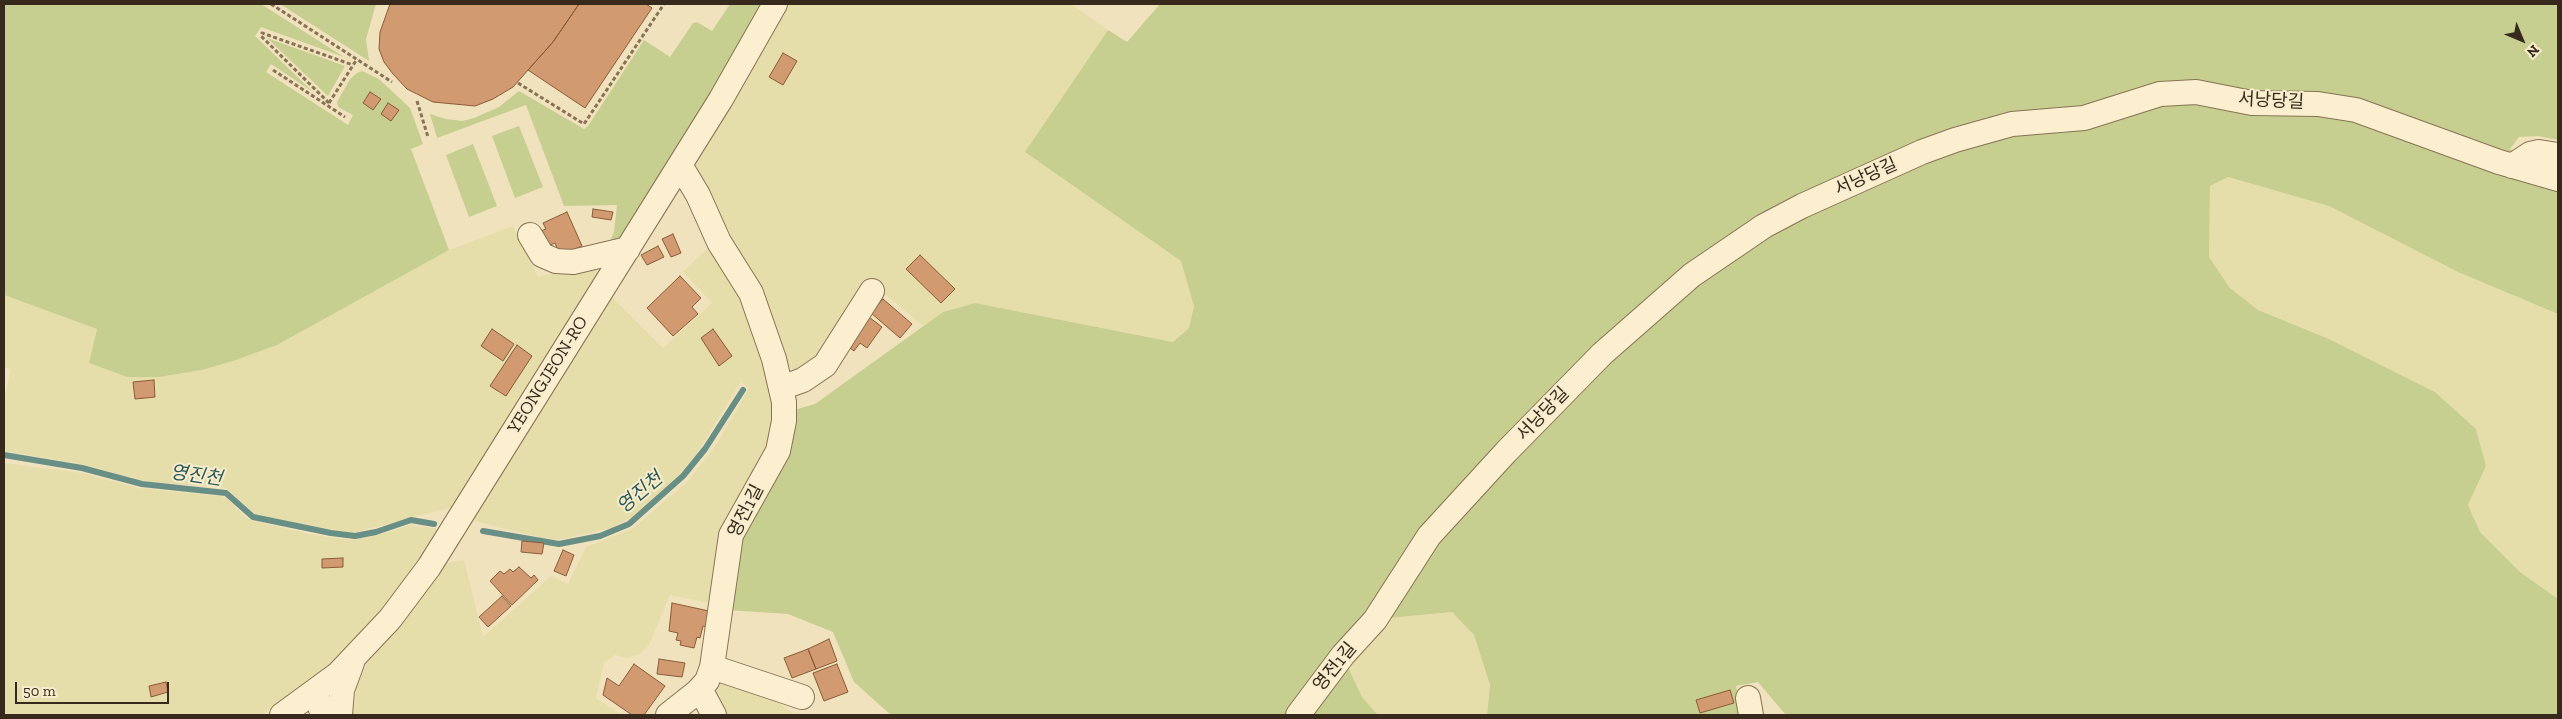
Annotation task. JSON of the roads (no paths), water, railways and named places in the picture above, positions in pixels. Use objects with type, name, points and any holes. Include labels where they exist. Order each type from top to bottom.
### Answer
[{"type":"street","name":"YEONGJEON-RO","points":[[282,715],[316,692],[355,657],[390,619],[429,567],[680,165],[758,38],[775,4]]},
{"type":"street","name":"서낭당길","points":[[1374,620],[1429,536],[1506,452],[1602,354],[1692,275],[1764,226],[1794,210],[1922,152],[1955,140],[2012,124],[2084,118],[2143,98],[2180,92],[2196,92],[2252,103],[2336,106],[2356,110],[2512,166],[2558,179]]},
{"type":"street","points":[[2512,166],[2530,154],[2540,152],[2558,155]]},
{"type":"street","name":"영전1길","points":[[668,715],[686,703],[700,689],[712,667],[731,535],[778,451],[784,421],[781,388],[774,359],[751,293],[719,242],[698,195],[680,165]]},
{"type":"street","points":[[530,236],[542,255],[556,261],[573,262],[628,249]]},
{"type":"street","points":[[781,388],[803,380],[825,366],[872,291]]},
{"type":"street","name":"영전1길","points":[[1298,715],[1343,655],[1374,620]]},
{"type":"street","points":[[340,715],[342,690],[346,674],[355,657]]},
{"type":"street","points":[[712,667],[802,697]]},
{"type":"street","points":[[700,689],[714,715]]},
{"type":"street","points":[[316,692],[323,715]]},
{"type":"waterway","name":"영진천","points":[[483,531],[559,544],[600,536],[629,524],[683,476],[705,449],[743,390]]},
{"type":"waterway","name":"영진천","points":[[4,455],[82,468],[142,484],[226,493],[253,517],[331,533],[355,536],[376,532],[411,520],[434,524]]}]
